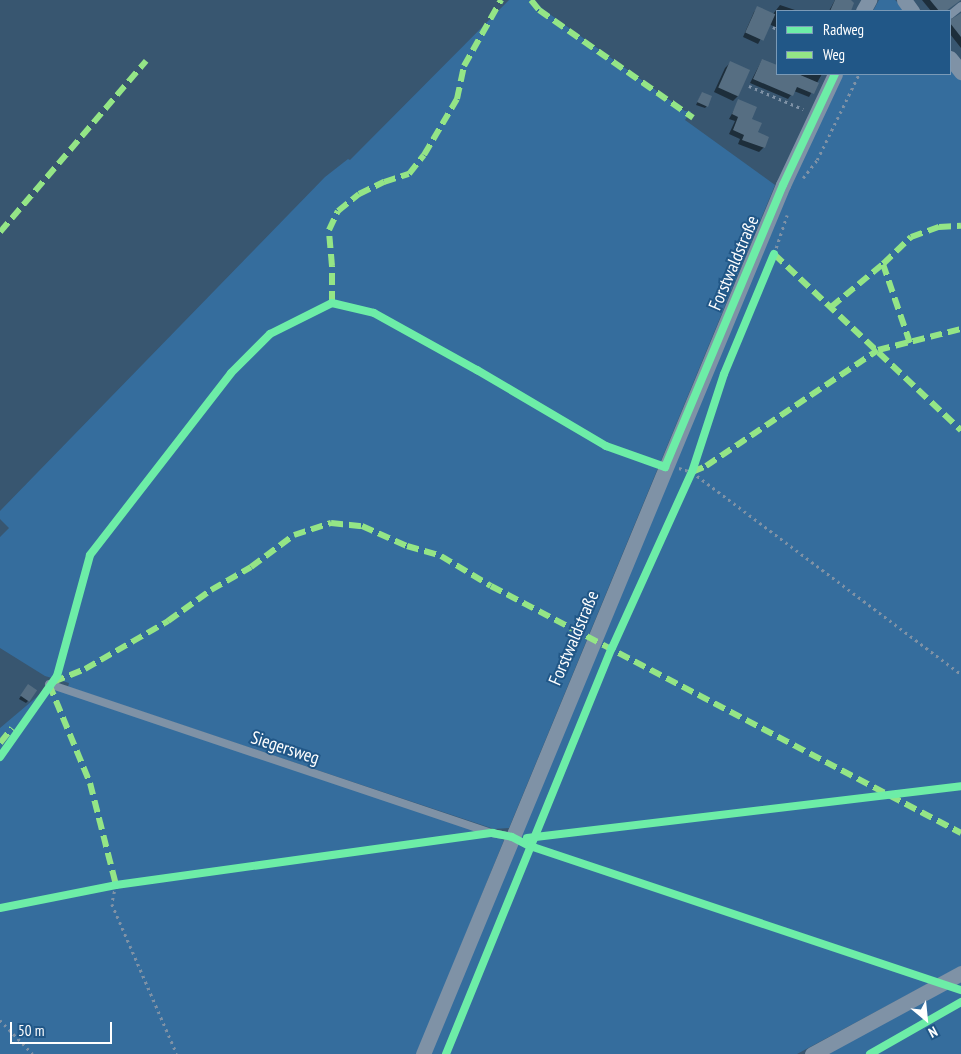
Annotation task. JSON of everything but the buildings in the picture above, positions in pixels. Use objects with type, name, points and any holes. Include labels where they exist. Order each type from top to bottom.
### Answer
[{"type":"street","points":[[951,59],[961,72]]},
{"type":"street","name":"Forstwaldstraße","points":[[423,1054],[783,185],[835,75]]},
{"type":"street","points":[[812,1054],[961,973]]},
{"type":"lane","points":[[951,14],[961,6]]},
{"type":"lane","name":"Siegersweg","points":[[50,684],[474,827],[512,837]]},
{"type":"path","points":[[798,184],[817,160],[859,75]]},
{"type":"path","points":[[749,86],[816,114]]},
{"type":"path","points":[[774,254],[789,210]]},
{"type":"path","points":[[692,472],[961,674]]},
{"type":"path","points":[[116,885],[112,904],[177,1054]]},
{"type":"path","points":[[0,1020],[33,1054]]},
{"type":"shaded area","points":[[509,0],[534,0],[544,10],[685,111],[691,111],[685,120],[775,185],[509,828],[494,829],[68,687],[69,683],[45,676],[0,648],[0,537],[9,528],[0,519],[0,511],[325,177],[348,159],[350,160]]},
{"type":"shaded area","points":[[879,0],[895,0],[906,10],[874,10]]},
{"type":"shaded area","points":[[951,66],[961,79],[961,966],[797,1054],[429,1054],[785,194],[843,75],[951,75]]},
{"type":"shaded area","points":[[48,685],[504,840],[417,1054],[0,1054],[0,728],[45,690]]},
{"type":"shaded area","points":[[961,980],[961,1054],[824,1054]]},
{"type":"marked path","points":[[332,303],[332,266],[329,230],[338,211],[359,194],[384,182],[409,174],[424,155],[457,99],[464,66],[501,0]]},
{"type":"marked path","points":[[531,0],[539,10],[693,118]]},
{"type":"marked path","points":[[0,232],[146,61]]},
{"type":"marked path","points":[[910,343],[883,264],[911,237],[939,227],[961,226]]},
{"type":"marked path","points":[[773,256],[774,254],[961,430]]},
{"type":"marked path","points":[[831,307],[883,264]]},
{"type":"marked path","points":[[692,472],[706,466],[878,350],[961,329]]},
{"type":"marked path","points":[[53,682],[85,669],[168,621],[211,590],[251,567],[294,535],[331,523],[362,526],[407,546],[441,556],[491,586],[961,833]]},
{"type":"marked path","points":[[49,684],[90,783],[116,885]]},
{"type":"marked path","points":[[0,743],[12,728]]},
{"type":"cycle path","points":[[0,757],[57,676],[90,555],[231,373],[270,334],[332,303],[374,313],[477,370],[606,446],[665,467],[783,185],[835,75]]},
{"type":"cycle path","points":[[446,1054],[612,648],[692,472],[724,374],[774,254]]},
{"type":"cycle path","points":[[527,838],[961,786]]},
{"type":"cycle path","points":[[0,908],[116,885],[492,833],[512,837],[530,846],[961,990]]},
{"type":"cycle path","points":[[870,1054],[961,1002]]}]
